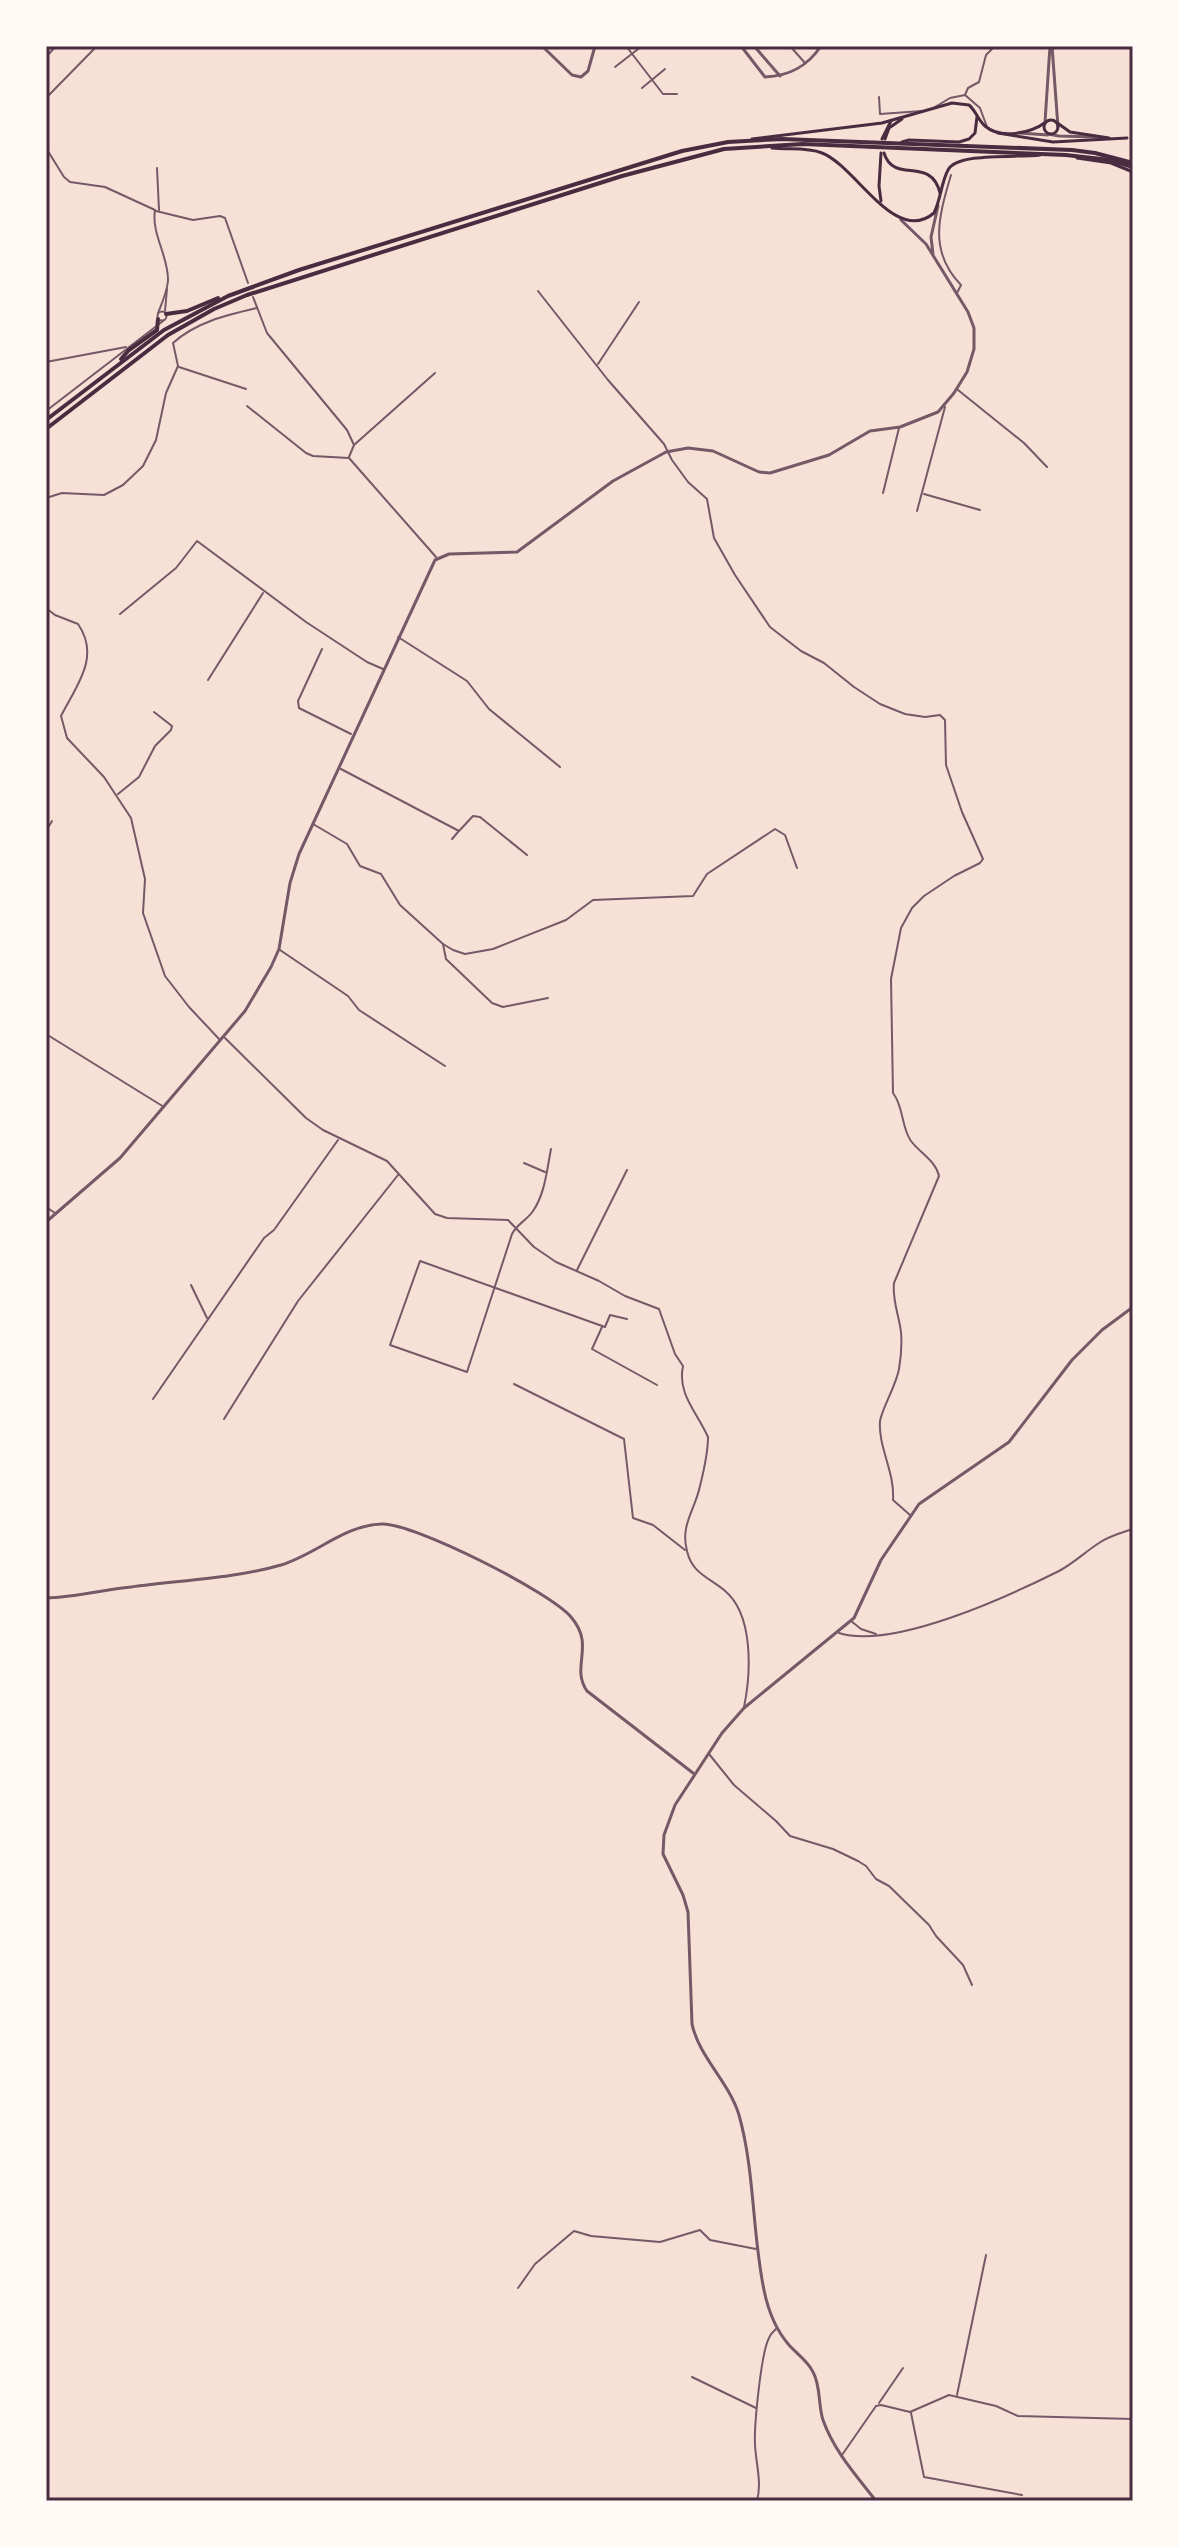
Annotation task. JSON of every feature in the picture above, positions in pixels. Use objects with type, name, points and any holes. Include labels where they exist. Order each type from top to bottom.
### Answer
[{"type":"main road","points":[[166,314],[179,314],[210,300],[299,270],[682,151],[891,121],[961,102],[969,105],[989,129],[1003,135],[1053,142],[1127,138]]},
{"type":"main road","points":[[897,143],[909,140],[967,140],[976,129],[976,113]]},
{"type":"main road","points":[[891,121],[883,139],[889,128],[905,117]]},
{"type":"main road","points":[[989,129],[1016,133],[1033,130],[1051,120],[1070,132],[1133,138]]},
{"type":"main road","points":[[1045,123],[1045,130],[1050,134],[1056,132],[1058,125]]},
{"type":"main road","points":[[749,140],[803,139],[1072,150],[1095,153],[1133,167]]},
{"type":"main road","points":[[46,429],[168,331],[214,309],[302,276],[681,159],[724,149],[803,144],[1066,155],[1110,160],[1133,167]]},
{"type":"main road","points":[[760,145],[825,153],[901,220],[924,220],[934,213],[948,169],[960,160],[1043,155]]},
{"type":"main road","points":[[881,203],[879,186],[883,153],[893,168],[916,170],[929,175],[938,185],[940,197]]},
{"type":"main road","points":[[46,420],[115,366],[228,296]]},
{"type":"main road","points":[[115,366],[129,350],[157,330],[158,320]]},
{"type":"street","points":[[46,57],[56,46]]},
{"type":"street","points":[[46,98],[97,46]]},
{"type":"street","points":[[542,46],[572,75],[581,77],[588,71],[595,46]]},
{"type":"street","points":[[626,46],[663,94],[677,94]]},
{"type":"street","points":[[615,67],[642,46]]},
{"type":"street","points":[[741,46],[765,77],[780,76],[805,64],[821,46]]},
{"type":"street","points":[[754,46],[780,76]]},
{"type":"street","points":[[790,46],[805,64]]},
{"type":"street","points":[[965,95],[968,88],[979,82],[986,55],[995,46]]},
{"type":"street","points":[[1045,123],[1051,46]]},
{"type":"street","points":[[1051,46],[1058,125]]},
{"type":"street","points":[[642,88],[665,69]]},
{"type":"street","points":[[934,109],[940,102],[965,95],[980,108],[989,129]]},
{"type":"street","points":[[879,97],[880,114],[922,112]]},
{"type":"street","points":[[1016,133],[1099,137]]},
{"type":"street","points":[[46,148],[70,182],[105,187],[157,211],[193,220],[225,218],[248,283]]},
{"type":"street","points":[[46,411],[166,314],[167,272],[153,220],[157,211],[157,168]]},
{"type":"street","points":[[951,175],[937,239],[948,269],[961,285],[956,294]]},
{"type":"street","points":[[934,258],[931,237],[938,204]]},
{"type":"street","points":[[46,1222],[109,1169],[165,1107],[250,1003],[279,949],[294,867],[312,823],[430,566],[437,558],[458,553],[517,552],[613,481],[669,451],[688,448],[713,451],[759,472],[770,473],[829,455],[870,431],[900,427],[933,416],[945,406],[971,363],[975,334],[968,312],[934,258],[919,236],[901,220]]},
{"type":"street","points":[[158,320],[168,284]]},
{"type":"street","points":[[538,291],[669,451],[688,482],[707,499],[714,538],[765,621],[776,633],[880,704],[905,714],[944,717],[946,765],[962,812],[983,856],[980,863],[954,876],[912,908],[900,933],[891,979],[893,1093],[899,1100],[910,1139],[939,1172],[936,1186],[894,1283],[893,1294],[901,1330],[899,1368],[880,1420],[893,1478],[893,1500],[911,1515]]},
{"type":"street","points":[[253,297],[267,333],[347,430],[354,445]]},
{"type":"street","points":[[597,365],[639,302]]},
{"type":"street","points":[[46,498],[62,493],[104,495],[133,477],[143,466],[156,440],[166,393],[178,366],[173,343],[212,319],[257,308]]},
{"type":"street","points":[[158,320],[166,314]]},
{"type":"street","points":[[46,362],[127,347]]},
{"type":"street","points":[[178,366],[246,389]]},
{"type":"street","points":[[349,458],[354,445],[435,373]]},
{"type":"street","points":[[957,389],[1024,443],[1047,467]]},
{"type":"street","points":[[247,406],[306,453],[349,458],[437,558]]},
{"type":"street","points":[[917,511],[945,406]]},
{"type":"street","points":[[883,493],[900,427]]},
{"type":"street","points":[[921,494],[980,510]]},
{"type":"street","points":[[120,614],[176,568],[197,541],[264,592],[367,662],[383,669]]},
{"type":"street","points":[[208,680],[264,592]]},
{"type":"street","points":[[46,608],[78,624],[88,652],[87,665],[77,690],[61,716],[67,738],[104,777],[126,808],[145,879],[143,913],[165,976],[189,1007],[306,1118],[338,1139],[381,1157],[435,1214],[447,1218],[502,1219],[516,1226],[541,1253],[625,1296],[657,1307],[675,1354],[682,1362],[681,1378],[687,1402],[708,1437],[700,1486],[687,1518],[684,1534],[686,1550],[692,1566],[729,1596],[746,1630],[750,1681],[744,1708]]},
{"type":"street","points":[[398,637],[467,681],[489,709],[560,767]]},
{"type":"street","points":[[322,649],[298,701],[299,708],[353,735]]},
{"type":"street","points":[[117,795],[139,777],[155,746],[171,730],[172,726],[154,712]]},
{"type":"street","points":[[338,767],[459,831]]},
{"type":"street","points":[[452,839],[477,815],[527,855]]},
{"type":"street","points":[[46,831],[52,821]]},
{"type":"street","points":[[312,823],[347,844],[360,866],[381,874],[400,905],[443,944],[465,954],[493,949],[566,920],[593,900],[693,896],[707,874],[775,829],[785,835],[797,868]]},
{"type":"street","points":[[443,944],[446,959],[496,1006],[548,998]]},
{"type":"street","points":[[279,949],[348,996],[359,1010],[445,1066]]},
{"type":"street","points":[[46,1034],[165,1107]]},
{"type":"street","points":[[153,1399],[264,1238],[274,1230],[338,1139]]},
{"type":"street","points":[[551,1149],[536,1207],[516,1226],[494,1288],[467,1372],[390,1345],[420,1261],[494,1288],[605,1327],[610,1315],[627,1319]]},
{"type":"street","points":[[524,1163],[546,1173]]},
{"type":"street","points":[[577,1271],[627,1170]]},
{"type":"street","points":[[224,1419],[298,1301],[398,1174]]},
{"type":"street","points":[[46,1207],[56,1213]]},
{"type":"street","points":[[191,1285],[208,1320]]},
{"type":"street","points":[[876,2501],[841,2456],[822,2418],[813,2370],[777,2328],[764,2292],[740,2119],[693,2032],[688,1912],[663,1854],[664,1835],[675,1805],[693,1773],[733,1718],[851,1621],[887,1550],[924,1499],[1009,1442],[1072,1360],[1102,1330],[1133,1307]]},
{"type":"street","points":[[602,1326],[592,1349],[657,1385]]},
{"type":"street","points":[[514,1384],[624,1439],[633,1518],[653,1525],[686,1550]]},
{"type":"street","points":[[46,1598],[269,1568],[298,1559],[357,1528],[384,1524],[408,1528],[511,1578],[566,1612],[582,1638],[584,1651],[580,1671],[587,1691],[693,1773]]},
{"type":"street","points":[[838,1633],[853,1636],[890,1633],[961,1615],[1061,1570],[1099,1542],[1133,1529]]},
{"type":"street","points":[[851,1621],[861,1629],[877,1634]]},
{"type":"street","points":[[708,1753],[734,1785],[790,1836],[833,1849],[858,1861],[876,1879],[892,1888],[963,1965],[972,1985]]},
{"type":"street","points":[[518,2288],[535,2264],[574,2231],[591,2236],[660,2242],[700,2230],[710,2240],[757,2249]]},
{"type":"street","points":[[956,2396],[986,2255]]},
{"type":"street","points":[[757,2501],[760,2491],[755,2442],[757,2408],[766,2346],[777,2328]]},
{"type":"street","points":[[841,2456],[903,2368]]},
{"type":"street","points":[[692,2377],[757,2408]]},
{"type":"street","points":[[879,2405],[910,2412],[949,2395],[996,2406],[1018,2416],[1133,2419]]},
{"type":"street","points":[[910,2412],[924,2477],[1022,2495]]}]
